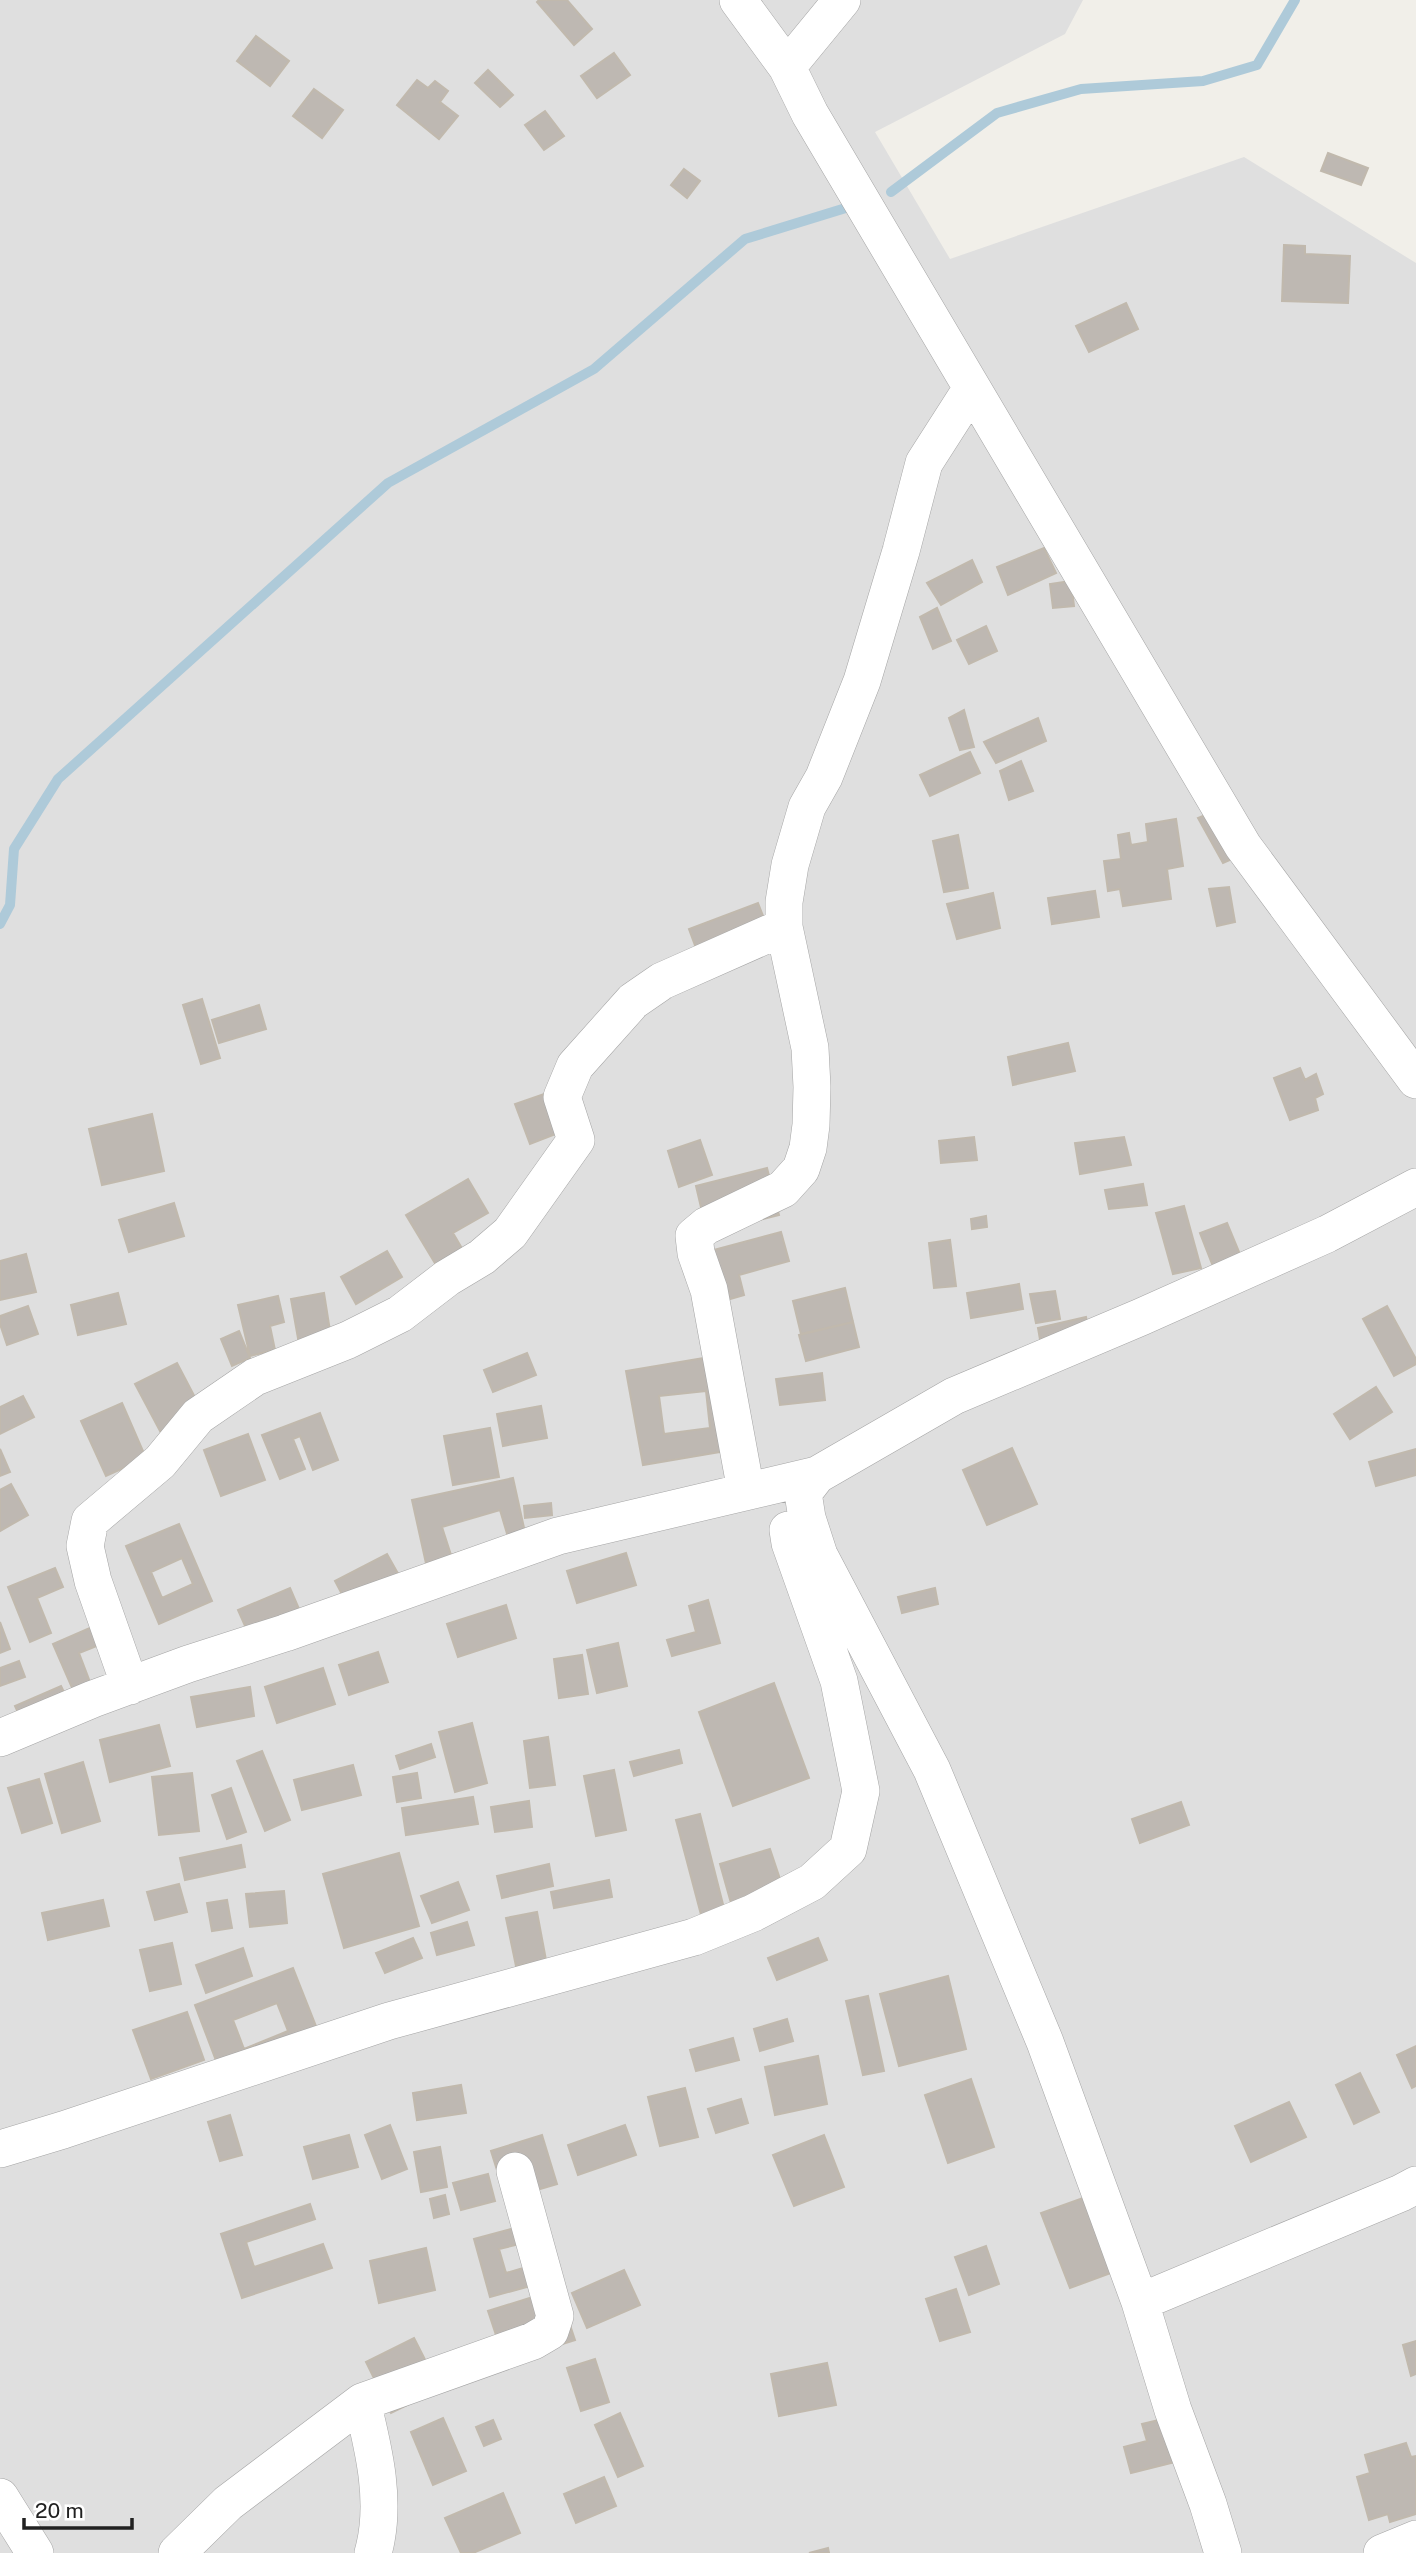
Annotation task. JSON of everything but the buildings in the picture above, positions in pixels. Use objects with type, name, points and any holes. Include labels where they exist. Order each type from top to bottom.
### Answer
[{"type":"street","points":[[738,0],[788,67],[810,114],[1243,846],[1416,1080]]},
{"type":"street","points":[[788,67],[842,0]]},
{"type":"street","points":[[746,1491],[709,1290],[696,1253],[695,1236],[706,1226],[783,1189],[801,1169],[807,1148],[812,1100],[810,1048],[784,927],[784,902],[790,865],[807,807],[824,777],[862,681],[924,463],[972,388]]},
{"type":"street","points":[[130,1686],[93,1581],[85,1546],[90,1521],[160,1462],[198,1416],[255,1377],[348,1340],[400,1314],[447,1278],[482,1257],[510,1233],[576,1140],[562,1097],[575,1066],[633,1001],[662,981],[784,927]]},
{"type":"street","points":[[0,2149],[389,2021],[694,1937],[753,1913],[812,1882],[848,1849],[861,1791],[839,1681],[790,1543],[787,1513],[810,1484],[954,1396],[1141,1317],[1314,1239],[1416,1186]]},
{"type":"street","points":[[0,1738],[130,1686],[558,1536],[746,1491],[810,1484]]},
{"type":"street","points":[[810,1484],[807,1518],[819,1555],[932,1770],[1045,2042],[1140,2302],[1173,2410],[1209,2504],[1223,2553]]},
{"type":"street","points":[[177,2553],[228,2503],[362,2402],[533,2341],[550,2331],[555,2316],[515,2171]]},
{"type":"street","points":[[1140,2302],[1416,2185]]},
{"type":"street","points":[[362,2402],[375,2455],[378,2514],[377,2539],[373,2553]]},
{"type":"street","points":[[0,2497],[35,2553]]},
{"type":"street","points":[[1382,2553],[1416,2539]]},
{"type":"shaded area","points":[[0,0],[1083,0],[1065,34],[875,132],[950,259],[1244,157],[1416,263],[1416,2553],[0,2553]]},
{"type":"waterway","points":[[891,192],[997,113],[1081,89],[1203,81],[1257,65],[1295,0]]},
{"type":"waterway","points":[[0,924],[10,905],[14,849],[58,779],[388,483],[594,369],[745,239],[849,207]]}]
